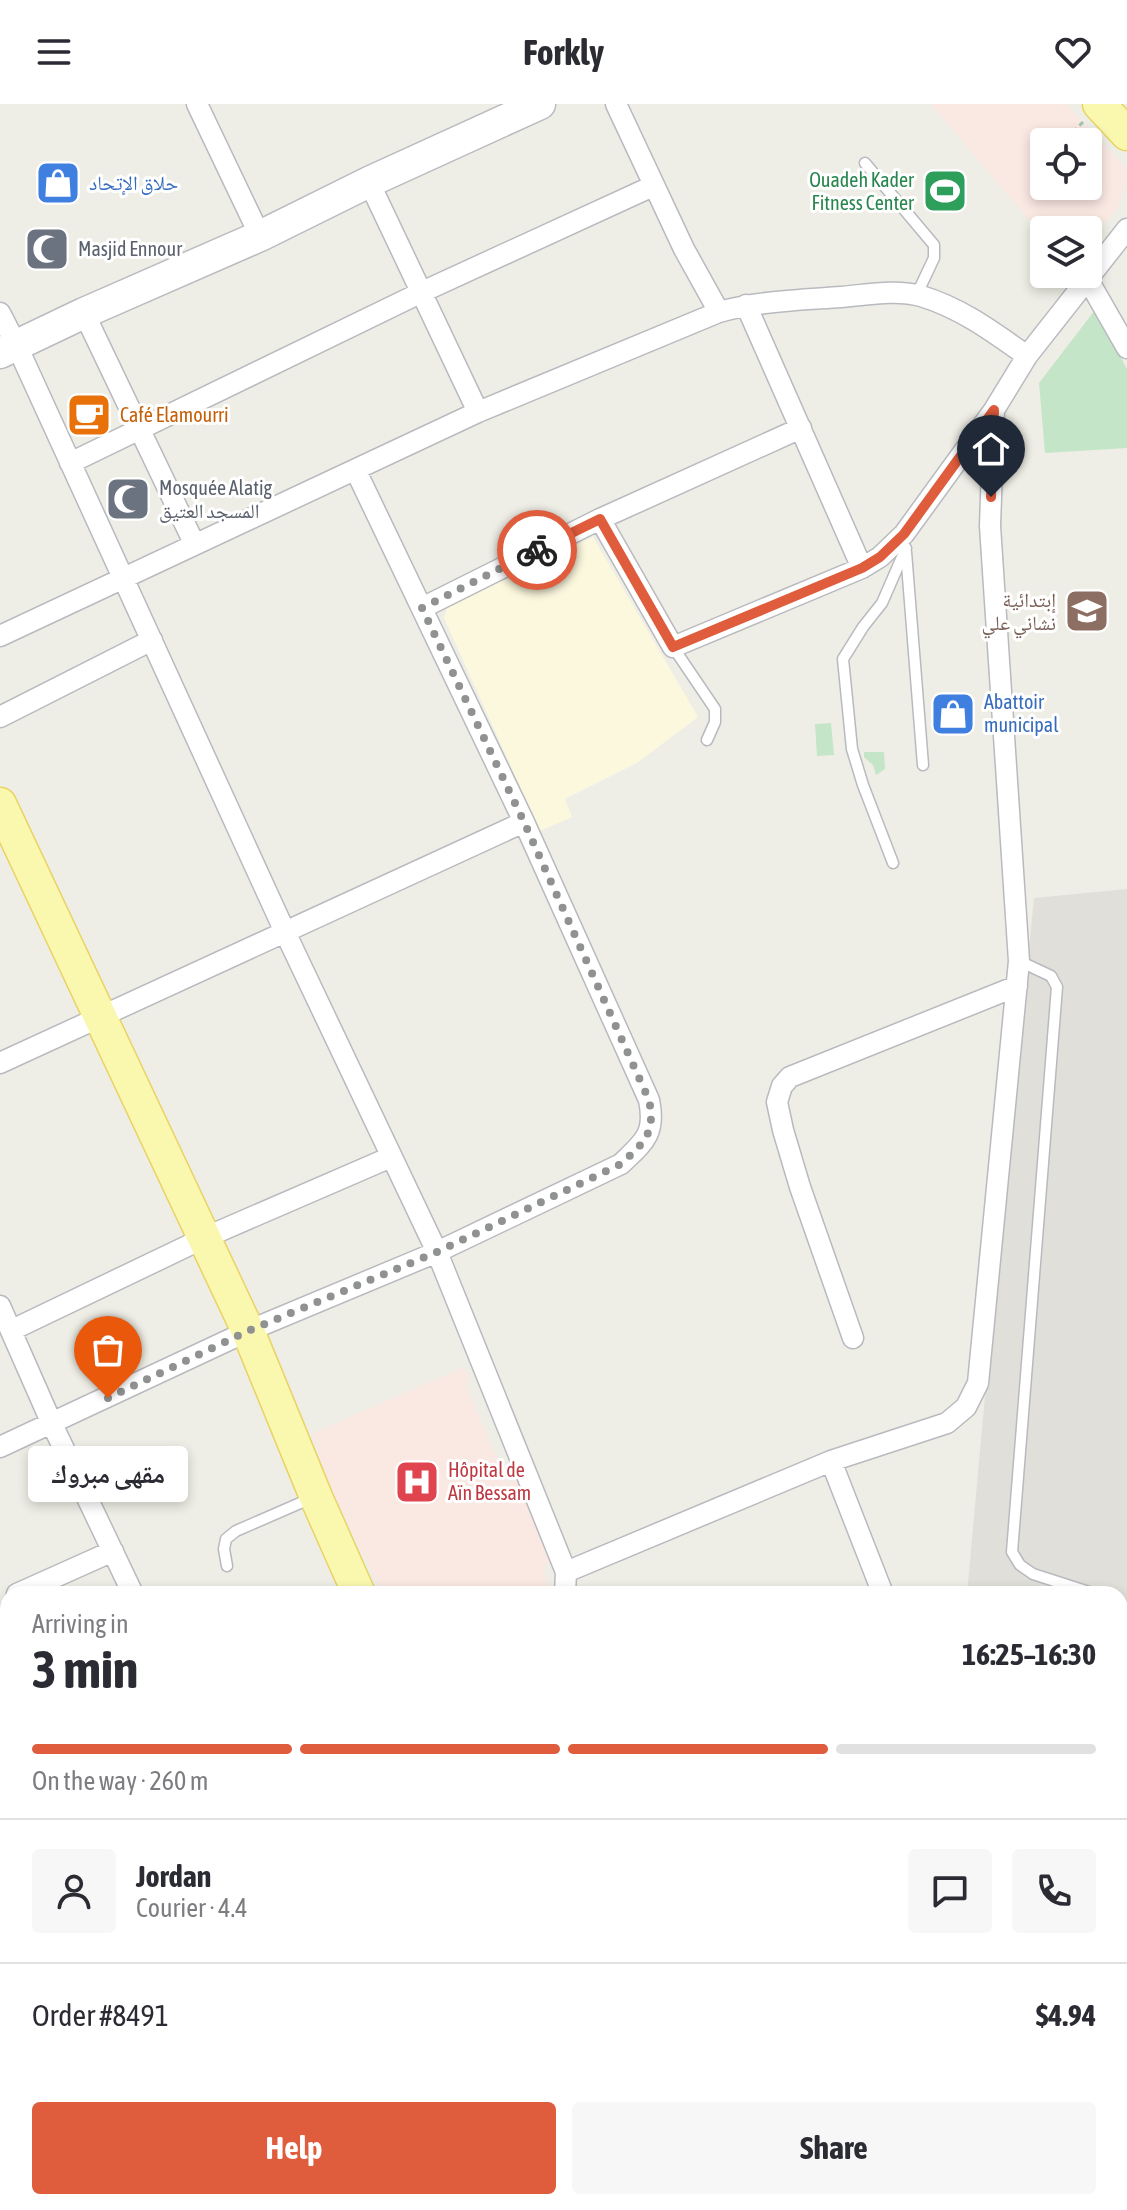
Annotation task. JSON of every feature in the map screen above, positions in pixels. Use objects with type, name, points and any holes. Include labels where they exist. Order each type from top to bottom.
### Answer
[{"type":"main road","points":[[8,350],[540,104]]},
{"type":"main road","points":[[1099,104],[1127,134]]},
{"type":"main road","points":[[0,804],[248,1331],[355,1586]]},
{"type":"street","points":[[197,104],[260,236]]},
{"type":"street","points":[[616,104],[684,249],[719,312]]},
{"type":"street","points":[[369,182],[478,412]]},
{"type":"street","points":[[70,463],[422,292],[653,186]]},
{"type":"street","points":[[1102,260],[1127,229]]},
{"type":"street","points":[[600,519],[673,647],[862,568],[905,541],[1027,356],[1079,288]]},
{"type":"street","points":[[1093,288],[1127,348]]},
{"type":"street","points":[[0,636],[478,412],[719,312],[746,305],[884,293],[917,294],[953,307],[1027,356]]},
{"type":"street","points":[[746,305],[862,568]]},
{"type":"street","points":[[0,313],[8,350],[70,463],[285,932],[437,1252],[566,1572],[565,1586]]},
{"type":"street","points":[[84,313],[194,543]]},
{"type":"street","points":[[566,1572],[831,1461],[947,1423],[966,1407],[978,1383],[1019,961],[990,526],[994,410]]},
{"type":"street","points":[[422,608],[600,519],[801,428]]},
{"type":"street","points":[[0,1447],[248,1331],[437,1252],[621,1164],[651,1131],[653,1117],[649,1100],[524,822],[356,471]]},
{"type":"street","points":[[0,717],[152,640]]},
{"type":"street","points":[[0,1063],[524,822]]},
{"type":"street","points":[[853,1338],[783,1130],[777,1102],[782,1086],[790,1077],[1017,986]]},
{"type":"street","points":[[12,1330],[204,1238],[391,1157]]},
{"type":"street","points":[[0,1306],[129,1586]]},
{"type":"street","points":[[831,1461],[880,1586]]},
{"type":"street","points":[[35,1586],[113,1551]]},
{"type":"lane","points":[[865,163],[934,245],[934,258],[917,294]]},
{"type":"lane","points":[[905,541],[923,765]]},
{"type":"lane","points":[[893,863],[852,749],[843,659],[882,603],[905,541]]},
{"type":"lane","points":[[673,647],[715,709],[715,722],[707,740]]},
{"type":"lane","points":[[1019,961],[1051,976],[1057,987],[1012,1552],[1020,1565],[1033,1574],[1070,1586]]},
{"type":"lane","points":[[227,1566],[226,1539],[236,1531],[316,1497]]},
{"type":"shaded area","points":[[931,104],[1066,104],[1089,128],[1030,128],[1030,200],[1102,200],[1102,142],[1127,169],[1118,208],[1102,224],[1102,216],[1030,216],[1030,221]]},
{"type":"shaded area","points":[[593,537],[698,717],[637,763],[565,799],[572,817],[540,831],[444,618],[447,608]]},
{"type":"shaded area","points":[[1127,889],[1127,1586],[968,1586],[1034,898]]},
{"type":"shaded area","name":"Hôpital de Aïn Bessam","points":[[464,1367],[470,1382],[465,1385],[508,1483],[517,1480],[551,1562],[542,1567],[547,1586],[379,1586],[323,1473],[313,1433]]},
{"type":"green space","points":[[1095,310],[1127,369],[1127,448],[1045,453],[1039,383]]},
{"type":"green space","points":[[831,723],[834,755],[817,756],[815,724]]},
{"type":"green space","points":[[864,752],[884,752],[885,769],[876,775]]},
{"type":"way so far","points":[[108,1398],[248,1331],[437,1252],[621,1164],[651,1131],[653,1117],[649,1100],[524,822],[422,608],[537,550]]},
{"type":"place","name":"حلاق الإتحاد","points":[[58,183]]},
{"type":"place","name":"Ouadeh Kader Fitness Center","points":[[945,191]]},
{"type":"place","name":"Masjid Ennour","points":[[47,249]]},
{"type":"place","name":"Café Elamourri","points":[[89,415]]},
{"type":"place","name":"Mosquée Alatig المسجد العتيق","points":[[128,499]]},
{"type":"place","name":"إبتدائية نشاني علي","points":[[1087,611]]},
{"type":"place","name":"Abattoir municipal","points":[[953,714]]},
{"type":"place","name":"مقهى مبروك","points":[[108,1398]]},
{"type":"place","name":"Hôpital de Aïn Bessam","points":[[417,1482]]},
{"type":"route","points":[[537,550],[600,519],[673,647],[862,568],[880,557],[904,534],[994,410],[991,497]]}]
